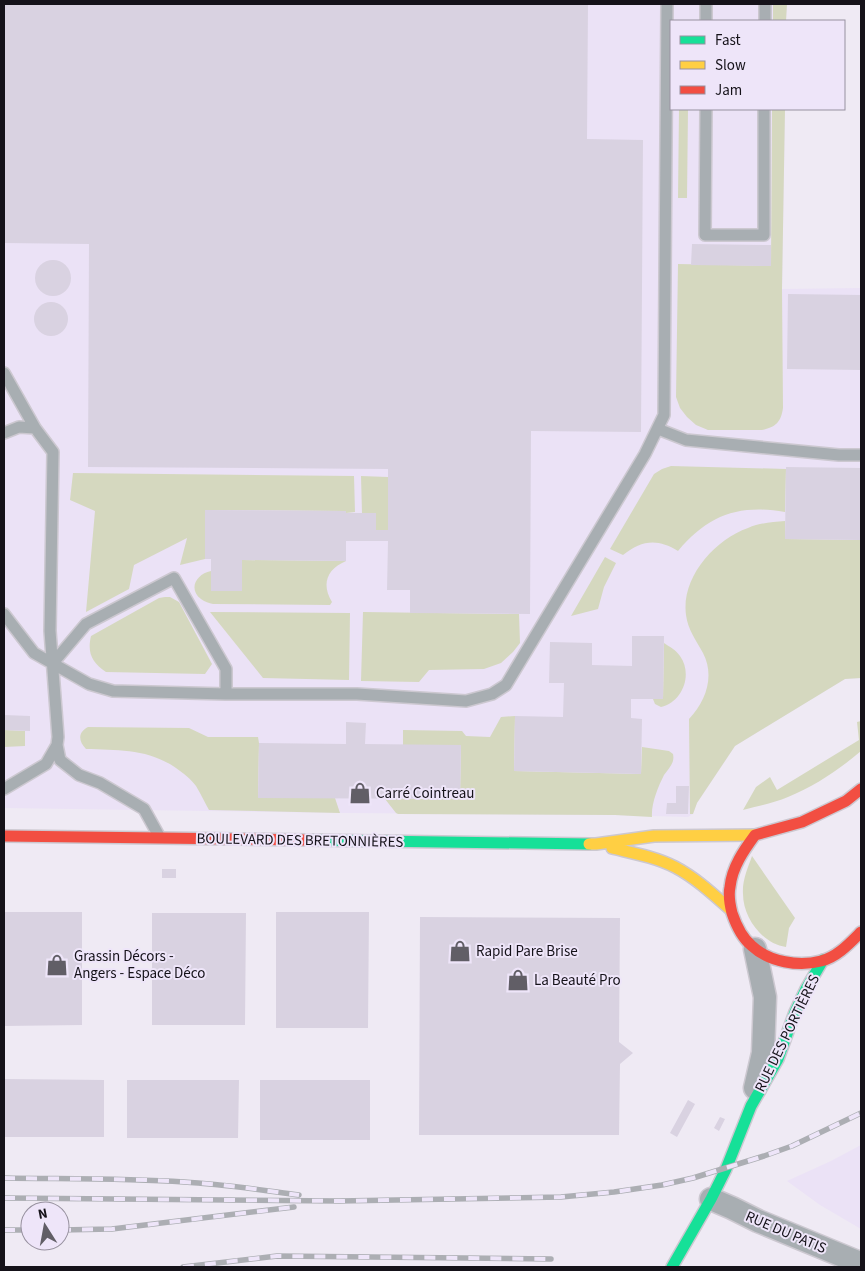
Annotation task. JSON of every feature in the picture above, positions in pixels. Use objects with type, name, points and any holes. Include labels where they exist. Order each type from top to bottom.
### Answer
[{"type":"street","name":"BOULEVARD DES BRETONNIÈRES","points":[[4,836],[596,844],[654,836],[755,835],[802,822],[846,801],[861,789]]},
{"type":"street","points":[[755,835],[741,855],[729,892],[731,910],[740,930],[755,949],[770,957],[789,962],[806,963],[823,960],[841,951],[861,932]]},
{"type":"street","name":"BOULEVARD DES BRETONNIÈRES","points":[[596,844],[656,859],[676,867],[695,879],[731,910]]},
{"type":"street","name":"RUE DES PORTIÈRES","points":[[751,1106],[763,1053],[765,997],[755,949]]},
{"type":"street","name":"RUE DES PORTIÈRES","points":[[672,1267],[726,1169],[751,1106],[778,1060],[795,1012],[823,960]]},
{"type":"street","name":"RUE DU PATIS","points":[[711,1199],[758,1222],[861,1265]]},
{"type":"lane","points":[[4,614],[34,653],[89,684],[113,691],[226,694],[357,694],[466,701],[492,694],[506,685],[645,454],[664,416],[667,4]]},
{"type":"lane","points":[[706,4],[706,20]]},
{"type":"lane","points":[[765,4],[765,20]]},
{"type":"lane","points":[[706,110],[705,235],[764,235],[764,110]]},
{"type":"lane","points":[[4,373],[36,428],[54,452],[50,631],[57,745],[60,760],[79,775],[100,783],[144,809],[160,838]]},
{"type":"lane","points":[[4,433],[19,427],[36,428]]},
{"type":"lane","points":[[658,429],[686,440],[839,455],[861,455]]},
{"type":"lane","points":[[53,663],[86,624],[174,578],[226,669],[226,694]]},
{"type":"lane","points":[[4,789],[46,764],[57,745]]},
{"type":"shaded area","points":[[4,4],[787,4],[786,20],[670,20],[670,110],[785,110],[782,289],[861,288],[861,678],[845,679],[735,746],[697,803],[693,814],[688,817],[4,808]]},
{"type":"shaded area","points":[[861,1145],[861,1229],[820,1205],[787,1181]]},
{"type":"green space","points":[[773,4],[787,4],[786,20],[773,20]]},
{"type":"green space","points":[[679,110],[688,110],[687,198],[678,198]]},
{"type":"green space","points":[[772,110],[785,110],[782,413],[777,423],[762,430],[708,430],[696,425],[680,408],[676,397],[678,264],[771,266]]},
{"type":"green space","points":[[671,466],[786,469],[785,512],[753,510],[739,511],[726,515],[701,529],[678,551],[664,544],[650,542],[636,546],[623,555],[610,549],[654,474]]},
{"type":"green space","points":[[73,473],[354,476],[355,512],[206,510],[205,559],[180,565],[187,538],[134,565],[129,589],[86,612],[95,511],[70,500]]},
{"type":"green space","points":[[361,476],[388,477],[388,530],[376,530],[376,513],[362,513]]},
{"type":"green space","points":[[785,521],[785,539],[861,540],[861,678],[845,679],[735,746],[697,803],[693,814],[690,814],[689,719],[704,696],[707,688],[708,670],[707,662],[690,630],[687,620],[686,601],[689,587],[694,574],[702,562],[723,541],[753,526]]},
{"type":"green space","points":[[605,557],[616,563],[604,587],[598,609],[571,616]]},
{"type":"green space","points":[[242,560],[346,561],[334,568],[328,578],[327,589],[332,602],[330,605],[213,604],[204,601],[197,595],[194,587],[196,582],[201,575],[211,571],[211,591],[242,591]]},
{"type":"green space","points":[[170,597],[179,602],[212,664],[205,674],[106,672],[97,665],[90,652],[91,636],[159,598]]},
{"type":"green space","points":[[210,612],[350,613],[349,680],[263,678]]},
{"type":"green space","points":[[363,612],[519,614],[520,643],[501,663],[484,669],[429,670],[419,682],[361,681]]},
{"type":"green space","points":[[664,643],[675,650],[680,656],[684,663],[686,679],[684,686],[675,699],[661,707],[655,704],[653,699],[663,699]]},
{"type":"green space","points":[[515,716],[514,771],[641,774],[642,747],[669,751],[673,754],[673,760],[657,790],[652,817],[615,815],[398,814],[385,799],[460,799],[461,745],[403,745],[403,730],[462,731],[466,736],[490,737],[501,717]]},
{"type":"green space","points":[[861,721],[861,751],[845,764],[827,777],[798,793],[743,810],[756,787],[770,777],[777,790],[859,740],[857,722]]},
{"type":"green space","points":[[88,727],[189,728],[208,737],[258,737],[258,798],[335,798],[340,813],[209,810],[194,783],[166,762],[155,757],[133,752],[86,749],[80,737],[82,731]]},
{"type":"green space","points":[[4,730],[25,731],[25,746],[4,747]]},
{"type":"green space","points":[[752,856],[795,918],[789,928],[786,947],[769,941],[762,935],[746,912],[743,884]]},
{"type":"building","points":[[4,4],[588,4],[587,139],[643,140],[641,432],[531,431],[530,614],[410,613],[410,590],[387,590],[388,541],[346,541],[346,561],[242,560],[242,591],[211,591],[211,559],[205,559],[205,510],[376,513],[376,530],[388,530],[388,469],[88,467],[89,244],[4,243]]},
{"type":"building","points":[[692,244],[771,245],[771,266],[691,265]]},
{"type":"building","points":[[53,260],[60,261],[66,265],[70,271],[70,285],[66,291],[60,295],[53,296],[46,295],[40,291],[36,285],[35,278],[36,271],[40,265],[46,261]]},
{"type":"building","points":[[788,294],[861,295],[861,370],[787,369]]},
{"type":"building","points":[[51,302],[63,307],[68,319],[63,331],[51,336],[39,331],[34,319],[39,307]]},
{"type":"building","points":[[786,467],[861,468],[861,540],[785,539]]},
{"type":"building","points":[[632,636],[664,636],[663,699],[631,699],[631,718],[642,719],[641,774],[514,771],[515,716],[563,717],[564,683],[549,683],[550,642],[592,643],[592,665],[632,666]]},
{"type":"building","points":[[4,715],[30,716],[30,731],[4,730]]},
{"type":"building","points":[[346,722],[366,723],[365,744],[461,745],[460,799],[258,798],[259,743],[346,744]]},
{"type":"building","points":[[676,786],[689,786],[688,814],[666,814],[667,803],[676,803]]},
{"type":"building","points":[[162,869],[176,869],[176,878],[162,878]]},
{"type":"building","points":[[4,912],[82,912],[82,1025],[4,1026]]},
{"type":"building","points":[[276,912],[369,912],[368,1028],[276,1028]]},
{"type":"building","points":[[152,913],[246,913],[245,1025],[152,1025]]},
{"type":"building","points":[[420,917],[620,918],[619,1042],[633,1053],[620,1064],[619,1135],[419,1135]]},
{"type":"building","points":[[4,1079],[104,1080],[104,1137],[4,1137]]},
{"type":"building","points":[[127,1080],[239,1080],[238,1138],[127,1138]]},
{"type":"building","points":[[260,1080],[370,1080],[370,1140],[260,1140]]},
{"type":"building","points":[[688,1100],[695,1104],[677,1137],[670,1133]]},
{"type":"building","points":[[720,1117],[725,1119],[719,1131],[714,1128]]},
{"type":"railway","points":[[4,1198],[339,1201],[561,1197],[614,1192],[693,1178],[764,1156],[792,1146],[861,1113]]},
{"type":"railway","points":[[4,1178],[184,1182],[299,1195]]},
{"type":"railway","points":[[70,1230],[112,1229],[294,1207]]},
{"type":"railway","points":[[4,1230],[20,1230]]},
{"type":"railway","points":[[183,1267],[277,1256],[551,1259]]},
{"type":"traffic: fast","points":[[307,840],[589,844]]},
{"type":"traffic: fast","points":[[672,1267],[726,1169],[751,1106],[778,1059],[795,1012],[823,960]]},
{"type":"traffic: slow","points":[[589,844],[654,836],[755,835]]},
{"type":"traffic: slow","points":[[612,848],[652,858],[683,871],[731,910]]},
{"type":"traffic: jam","points":[[861,789],[846,801],[802,822],[755,835],[736,866],[729,894],[732,913],[737,927],[748,943],[767,956],[785,962],[812,963],[827,959],[838,953],[861,932]]},
{"type":"traffic: jam","points":[[4,836],[307,840]]},
{"type":"place","name":"Carré Cointreau","points":[[360,793]]},
{"type":"place","name":"Rapid Pare Brise","points":[[460,951]]},
{"type":"place","name":"Grassin Décors - Angers - Espace Déco","points":[[57,965]]},
{"type":"place","name":"La Beauté Pro","points":[[518,980]]}]
